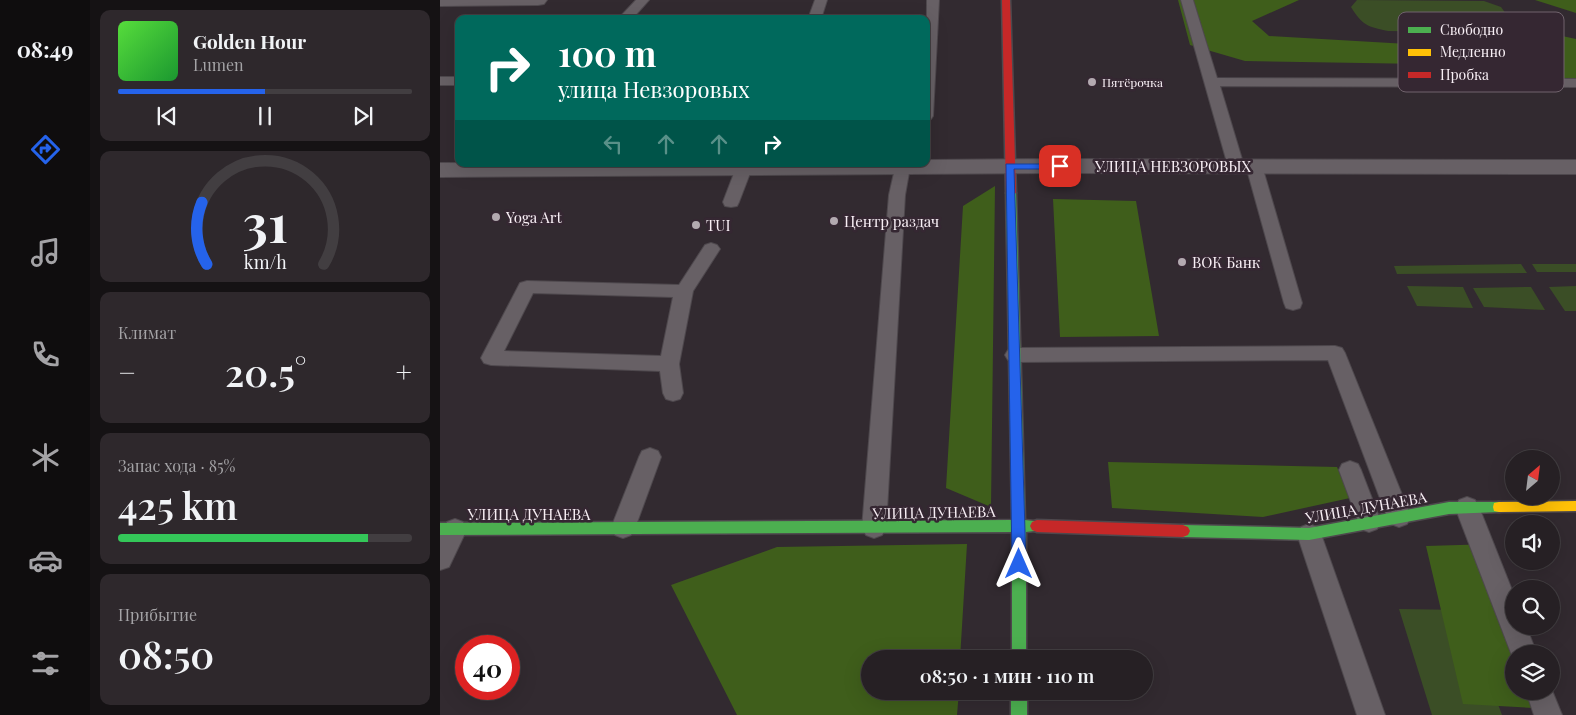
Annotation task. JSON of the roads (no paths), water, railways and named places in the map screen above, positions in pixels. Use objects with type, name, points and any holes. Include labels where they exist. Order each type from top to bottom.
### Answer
[{"type":"street","points":[[440,1],[538,0]]},
{"type":"street","points":[[1006,0],[1019,526],[1019,650]]},
{"type":"street","name":"УЛИЦА НЕВЗОРОВЫХ","points":[[930,166],[1576,167]]},
{"type":"street","name":"УЛИЦА НЕВЗОРОВЫХ","points":[[440,170],[478,167]]},
{"type":"street","name":"УЛИЦА НЕВЗОРОВЫХ","points":[[617,167],[830,167]]},
{"type":"street","name":"УЛИЦА ДУНАЕВА","points":[[447,529],[1019,526],[1309,534],[1467,506],[1576,506]]},
{"type":"street","points":[[1019,700],[1019,715]]},
{"type":"lane","points":[[628,15],[643,0]]},
{"type":"lane","points":[[815,15],[821,0]]},
{"type":"lane","points":[[930,50],[933,0]]},
{"type":"lane","points":[[1188,0],[1211,82],[1245,166],[1293,303]]},
{"type":"lane","points":[[440,81],[455,81]]},
{"type":"lane","points":[[1211,82],[1398,83]]},
{"type":"lane","points":[[874,528],[897,195],[914,167]]},
{"type":"lane","points":[[731,202],[744,168]]},
{"type":"lane","points":[[673,393],[669,364],[684,291],[711,249]]},
{"type":"lane","points":[[669,364],[491,358],[527,287],[684,291]]},
{"type":"lane","points":[[1015,355],[1335,353],[1399,517]]},
{"type":"lane","points":[[623,528],[650,457]]},
{"type":"lane","points":[[1350,470],[1369,522]]},
{"type":"lane","points":[[1467,506],[1521,645]]},
{"type":"lane","points":[[440,560],[447,529]]},
{"type":"lane","points":[[1309,534],[1371,715]]},
{"type":"lane","points":[[1542,700],[1548,715]]},
{"type":"place","name":"Пятёрочка","points":[[1092,82]]},
{"type":"place","name":"Yoga Art","points":[[496,217]]},
{"type":"place","name":"Центр раздач","points":[[834,221]]},
{"type":"place","name":"TUI","points":[[696,225]]},
{"type":"place","name":"ВОК Банк","points":[[1182,262]]}]
